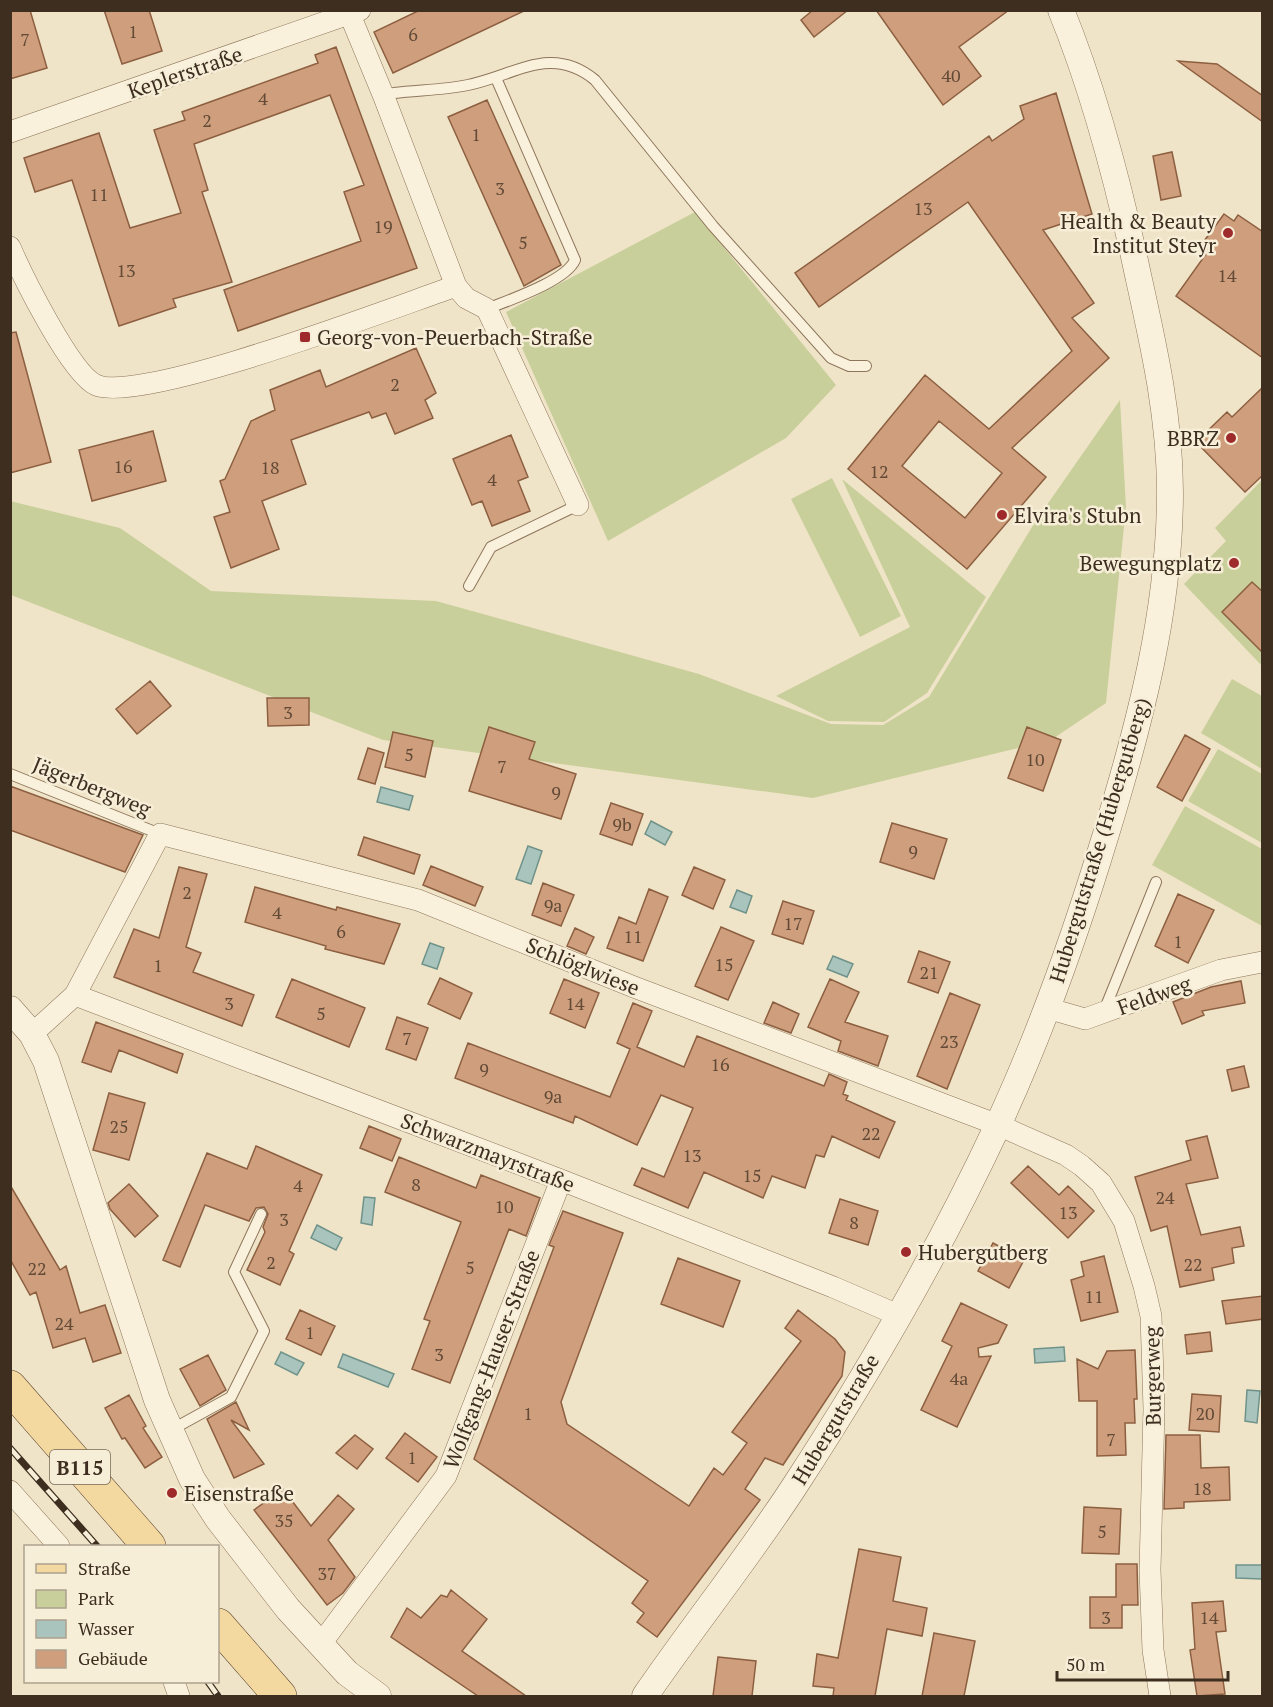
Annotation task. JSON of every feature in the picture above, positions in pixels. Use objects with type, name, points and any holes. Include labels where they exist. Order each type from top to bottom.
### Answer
[{"type":"main road","name":"B115","points":[[10,1387],[148,1545]]},
{"type":"main road","points":[[219,1626],[280,1696]]},
{"type":"street","name":"Hubergutstraße (Hubergutberg)","points":[[998,1125],[1047,1008],[1102,848],[1130,756],[1147,687],[1162,590],[1170,494],[1162,389],[1153,340],[1113,167],[1079,54],[1061,10]]},
{"type":"street","points":[[355,13],[384,97],[456,286],[466,298],[488,309],[578,505]]},
{"type":"street","name":"Keplerstraße","points":[[10,132],[355,13]]},
{"type":"street","points":[[13,260],[81,373],[93,384],[109,389],[156,384],[200,372],[456,286]]},
{"type":"street","points":[[32,1034],[75,995],[160,834]]},
{"type":"street","name":"Schlöglwiese","points":[[160,834],[418,900],[634,987],[998,1125]]},
{"type":"street","name":"Feldweg","points":[[1047,1008],[1077,1018],[1102,1014],[1221,970],[1263,962]]},
{"type":"street","name":"Schwarzmayrstraße","points":[[75,995],[561,1180],[833,1287],[898,1315]]},
{"type":"street","points":[[10,1009],[32,1034],[46,1061],[169,1431],[192,1479],[259,1573],[320,1645],[347,1673],[378,1696]]},
{"type":"street","name":"Hubergutstraße","points":[[645,1696],[792,1491],[898,1315],[947,1228],[998,1125]]},
{"type":"street","name":"Burgerweg","points":[[998,1125],[1066,1155],[1101,1183],[1124,1221],[1141,1275],[1151,1316],[1154,1347],[1150,1570],[1153,1650],[1160,1696]]},
{"type":"street","name":"Wolfgang-Hauser-Straße","points":[[320,1645],[446,1476],[561,1180]]},
{"type":"street","points":[[10,1491],[58,1545]]},
{"type":"lane","points":[[384,97],[394,93],[447,89],[550,62],[579,67],[595,80],[713,226],[831,358],[849,366],[866,366]]},
{"type":"lane","points":[[488,309],[556,278],[572,268],[575,260],[496,78]]},
{"type":"lane","points":[[469,586],[491,547],[578,505]]},
{"type":"lane","name":"Jägerbergweg","points":[[10,774],[160,834]]},
{"type":"lane","points":[[1102,1014],[1156,882]]},
{"type":"lane","points":[[169,1431],[231,1397],[264,1331],[234,1272],[261,1214]]},
{"type":"green space","points":[[695,212],[836,385],[786,438],[608,541],[506,312]]},
{"type":"green space","points":[[1120,400],[1126,507],[1106,703],[1051,740],[813,798],[383,740],[11,595],[10,501],[120,528],[211,591],[436,601],[699,674],[831,724],[883,725],[929,697],[1035,522]]},
{"type":"green space","points":[[832,478],[901,616],[860,637],[791,499]]},
{"type":"green space","points":[[842,479],[986,597],[927,693],[884,722],[828,721],[776,696],[910,627]]},
{"type":"green space","name":"Bewegungplatz","points":[[1262,480],[1262,666],[1184,584],[1226,541],[1215,528]]},
{"type":"green space","points":[[1232,679],[1262,696],[1262,769],[1201,733]]},
{"type":"green space","points":[[1218,749],[1262,774],[1262,843],[1188,801]]},
{"type":"green space","points":[[1185,806],[1262,849],[1262,926],[1152,865]]},
{"type":"water","points":[[381,787],[413,796],[409,810],[377,802]]},
{"type":"water","points":[[651,821],[672,832],[665,845],[645,834]]},
{"type":"water","points":[[528,846],[542,851],[531,884],[516,879]]},
{"type":"water","points":[[737,890],[752,896],[746,913],[730,907]]},
{"type":"water","points":[[430,943],[444,948],[437,969],[422,964]]},
{"type":"water","points":[[833,956],[853,964],[847,977],[827,969]]},
{"type":"water","points":[[364,1197],[375,1198],[372,1225],[361,1223]]},
{"type":"water","points":[[317,1225],[342,1238],[336,1250],[311,1238]]},
{"type":"water","points":[[1064,1347],[1065,1361],[1035,1363],[1034,1349]]},
{"type":"water","points":[[281,1352],[304,1363],[297,1375],[275,1364]]},
{"type":"water","points":[[343,1354],[394,1374],[388,1387],[338,1367]]},
{"type":"water","points":[[1247,1390],[1260,1391],[1257,1423],[1245,1421]]},
{"type":"water","points":[[1236,1565],[1262,1565],[1262,1579],[1236,1578]]},
{"type":"building","points":[[10,10],[30,10],[47,68],[10,79]]},
{"type":"building","points":[[104,10],[149,10],[162,51],[122,64]]},
{"type":"building","points":[[420,10],[526,10],[393,73],[374,32]]},
{"type":"building","points":[[813,10],[848,10],[814,37],[801,20]]},
{"type":"building","points":[[876,10],[1009,10],[959,47],[981,76],[943,105]]},
{"type":"building","points":[[336,47],[417,268],[238,331],[224,290],[361,241],[344,192],[364,185],[330,95],[194,144],[208,190],[202,192],[232,282],[173,299],[176,307],[119,326],[72,180],[35,192],[24,158],[99,133],[130,228],[181,213],[154,130],[185,120],[182,112],[318,63],[315,55]]},
{"type":"building","points":[[1178,61],[1217,64],[1263,96],[1263,122]]},
{"type":"building","points":[[1056,93],[1092,214],[1043,230],[1094,303],[1072,318],[1109,358],[1012,448],[1046,477],[967,569],[848,469],[925,375],[989,429],[1072,351],[968,202],[819,307],[795,273],[989,136],[992,141],[1024,119],[1020,106]],"holes":[[[939,421],[1002,473],[965,518],[902,466]]]},
{"type":"building","points":[[487,100],[561,265],[524,286],[448,117]]},
{"type":"building","points":[[1172,152],[1181,196],[1161,200],[1153,156]]},
{"type":"building","points":[[1224,214],[1234,221],[1238,215],[1263,232],[1263,358],[1176,296],[1206,254],[1199,248]]},
{"type":"building","points":[[16,332],[51,462],[10,473],[10,333]]},
{"type":"building","points":[[416,348],[436,393],[425,400],[433,418],[395,434],[386,413],[372,418],[369,412],[291,440],[306,484],[262,501],[279,549],[231,568],[214,517],[230,512],[220,481],[225,479],[251,421],[275,410],[270,390],[320,370],[326,387]]},
{"type":"building","points":[[1263,387],[1263,475],[1245,492],[1196,442],[1227,412],[1232,417]]},
{"type":"building","points":[[153,431],[166,481],[92,501],[79,450]]},
{"type":"building","points":[[511,435],[528,477],[518,481],[530,511],[492,526],[482,501],[472,505],[453,459]]},
{"type":"building","points":[[1252,582],[1263,592],[1263,653],[1222,612]]},
{"type":"building","points":[[150,681],[171,706],[137,734],[116,709]]},
{"type":"building","points":[[267,698],[309,698],[309,725],[268,726]]},
{"type":"building","points":[[489,727],[535,742],[529,759],[576,774],[561,819],[469,791]]},
{"type":"building","points":[[1027,727],[1061,740],[1043,791],[1008,778]]},
{"type":"building","points":[[393,732],[433,741],[425,777],[385,767]]},
{"type":"building","points":[[1185,735],[1210,749],[1182,801],[1157,787]]},
{"type":"building","points":[[368,748],[384,753],[375,784],[358,779]]},
{"type":"building","points":[[10,786],[143,835],[125,872],[10,830]]},
{"type":"building","points":[[611,803],[643,814],[632,845],[600,834]]},
{"type":"building","points":[[892,823],[947,839],[934,879],[880,862]]},
{"type":"building","points":[[364,837],[420,855],[414,874],[358,855]]},
{"type":"building","points":[[431,866],[483,887],[475,906],[423,885]]},
{"type":"building","points":[[179,867],[207,874],[186,947],[201,953],[193,972],[254,995],[242,1026],[114,977],[134,929],[159,938]]},
{"type":"building","points":[[694,867],[725,880],[713,909],[682,895]]},
{"type":"building","points":[[543,883],[574,895],[561,926],[532,915]]},
{"type":"building","points":[[255,887],[336,910],[337,907],[400,924],[384,964],[325,949],[326,946],[245,922]]},
{"type":"building","points":[[649,889],[668,897],[643,961],[607,948],[619,917],[636,924]]},
{"type":"building","points":[[1178,894],[1214,910],[1188,963],[1155,946]]},
{"type":"building","points":[[783,901],[814,911],[803,944],[772,934]]},
{"type":"building","points":[[721,927],[754,941],[728,1000],[695,986]]},
{"type":"building","points":[[575,928],[594,937],[586,954],[567,946]]},
{"type":"building","points":[[919,951],[950,962],[938,993],[908,982]]},
{"type":"building","points":[[440,978],[472,993],[460,1019],[428,1004]]},
{"type":"building","points":[[292,979],[365,1008],[349,1047],[276,1017]]},
{"type":"building","points":[[564,979],[599,993],[585,1028],[550,1013]]},
{"type":"building","points":[[830,979],[859,992],[845,1022],[888,1036],[878,1066],[838,1051],[841,1041],[808,1027]]},
{"type":"building","points":[[1241,981],[1245,1003],[1202,1011],[1204,1015],[1182,1024],[1173,1002],[1211,987]]},
{"type":"building","points":[[950,993],[980,1005],[947,1089],[917,1076]]},
{"type":"building","points":[[773,1002],[799,1014],[791,1033],[764,1023]]},
{"type":"building","points":[[633,1003],[652,1011],[637,1047],[684,1067],[697,1036],[824,1086],[829,1074],[847,1082],[843,1094],[848,1096],[846,1100],[895,1122],[879,1158],[832,1136],[824,1157],[816,1155],[805,1188],[772,1176],[763,1198],[704,1172],[688,1208],[634,1185],[642,1168],[664,1177],[693,1108],[661,1095],[637,1145],[575,1116],[573,1123],[455,1078],[468,1043],[610,1097],[630,1049],[617,1043]]},
{"type":"building","points":[[397,1017],[428,1028],[416,1060],[386,1049]]},
{"type":"building","points":[[96,1022],[183,1054],[177,1073],[119,1050],[111,1072],[82,1062]]},
{"type":"building","points":[[1244,1066],[1249,1087],[1232,1091],[1227,1070]]},
{"type":"building","points":[[109,1093],[145,1103],[129,1160],[93,1150]]},
{"type":"building","points":[[369,1126],[401,1139],[392,1161],[360,1148]]},
{"type":"building","points":[[1207,1136],[1218,1178],[1186,1184],[1201,1235],[1240,1227],[1244,1246],[1232,1248],[1234,1263],[1212,1268],[1214,1280],[1180,1287],[1167,1226],[1151,1231],[1135,1177],[1191,1160],[1186,1141]]},
{"type":"building","points":[[256,1146],[322,1175],[289,1251],[294,1254],[280,1285],[247,1270],[265,1232],[263,1227],[268,1214],[264,1207],[256,1208],[249,1221],[205,1205],[180,1267],[163,1260],[207,1153],[247,1169]]},
{"type":"building","points":[[399,1157],[476,1188],[481,1175],[540,1198],[526,1236],[509,1229],[450,1383],[412,1369],[430,1321],[424,1319],[461,1222],[385,1192]]},
{"type":"building","points":[[1028,1166],[1059,1195],[1068,1186],[1094,1211],[1068,1238],[1011,1183]]},
{"type":"building","points":[[129,1184],[158,1216],[135,1237],[110,1209],[108,1203]]},
{"type":"building","points":[[10,1185],[60,1270],[66,1266],[80,1313],[105,1305],[121,1353],[93,1362],[85,1338],[53,1348],[36,1292],[30,1295],[10,1259]]},
{"type":"building","points":[[840,1199],[878,1211],[868,1245],[829,1233]]},
{"type":"building","points":[[563,1211],[623,1233],[561,1402],[567,1424],[689,1506],[714,1468],[723,1475],[747,1443],[732,1432],[801,1341],[785,1328],[798,1310],[835,1339],[845,1352],[842,1376],[783,1465],[765,1458],[745,1489],[760,1500],[657,1637],[637,1622],[644,1613],[632,1603],[648,1581],[474,1459],[554,1247],[549,1245]]},
{"type":"building","points":[[993,1243],[1024,1260],[1009,1288],[978,1271]]},
{"type":"building","points":[[1104,1256],[1118,1312],[1081,1321],[1071,1280],[1084,1276],[1081,1262]]},
{"type":"building","points":[[678,1258],[740,1281],[723,1327],[661,1304]]},
{"type":"building","points":[[1263,1296],[1263,1319],[1226,1324],[1222,1301]]},
{"type":"building","points":[[961,1303],[1007,1325],[998,1343],[978,1348],[979,1357],[991,1356],[957,1427],[921,1410],[952,1346],[942,1341]]},
{"type":"building","points":[[300,1310],[335,1326],[321,1355],[286,1339]]},
{"type":"building","points":[[1210,1332],[1212,1351],[1187,1354],[1185,1335]]},
{"type":"building","points":[[1135,1350],[1137,1399],[1134,1399],[1135,1423],[1125,1423],[1126,1455],[1097,1456],[1097,1401],[1079,1401],[1077,1359],[1098,1369],[1107,1351]]},
{"type":"building","points":[[208,1355],[226,1390],[200,1406],[180,1369]]},
{"type":"building","points":[[1192,1394],[1221,1396],[1219,1432],[1189,1430]]},
{"type":"building","points":[[129,1395],[146,1426],[143,1428],[162,1457],[145,1468],[125,1438],[122,1439],[105,1408]]},
{"type":"building","points":[[236,1402],[249,1430],[231,1420],[264,1464],[234,1478],[207,1419]]},
{"type":"building","points":[[405,1433],[437,1457],[418,1482],[386,1458]]},
{"type":"building","points":[[355,1435],[373,1449],[357,1469],[336,1453]]},
{"type":"building","points":[[1166,1435],[1200,1435],[1201,1468],[1229,1467],[1230,1500],[1184,1502],[1184,1508],[1164,1509]]},
{"type":"building","points":[[283,1489],[311,1526],[338,1495],[354,1509],[328,1540],[355,1577],[343,1593],[327,1605],[254,1510]]},
{"type":"building","points":[[1084,1507],[1121,1509],[1119,1554],[1082,1553]]},
{"type":"building","points":[[859,1549],[901,1557],[893,1601],[927,1608],[922,1636],[887,1629],[875,1696],[833,1696],[834,1688],[813,1686],[817,1654],[838,1658]]},
{"type":"building","points":[[1116,1564],[1137,1564],[1138,1605],[1122,1605],[1122,1628],[1090,1628],[1090,1597],[1116,1597]]},
{"type":"building","points":[[451,1590],[487,1619],[462,1651],[526,1696],[478,1696],[391,1637],[407,1608],[421,1618],[441,1595],[447,1597]]},
{"type":"building","points":[[1223,1601],[1226,1631],[1216,1632],[1225,1694],[1197,1696],[1190,1650],[1195,1649],[1192,1603]]},
{"type":"building","points":[[934,1633],[975,1641],[964,1696],[922,1696]]},
{"type":"building","points":[[718,1657],[756,1661],[752,1696],[713,1696]]},
{"type":"railway","points":[[10,1448],[96,1545]]},
{"type":"railway","points":[[209,1683],[218,1696]]},
{"type":"place","name":"Health & Beauty Institut Steyr","points":[[1228,233]]},
{"type":"place","name":"Georg-von-Peuerbach-Straße","points":[[305,337]]},
{"type":"place","name":"BBRZ","points":[[1231,438]]},
{"type":"place","name":"Elvira's Stubn","points":[[1002,515]]},
{"type":"place","name":"Bewegungplatz","points":[[1234,563]]},
{"type":"place","name":"Hubergutberg","points":[[906,1252]]},
{"type":"place","name":"Eisenstraße","points":[[172,1493]]}]
